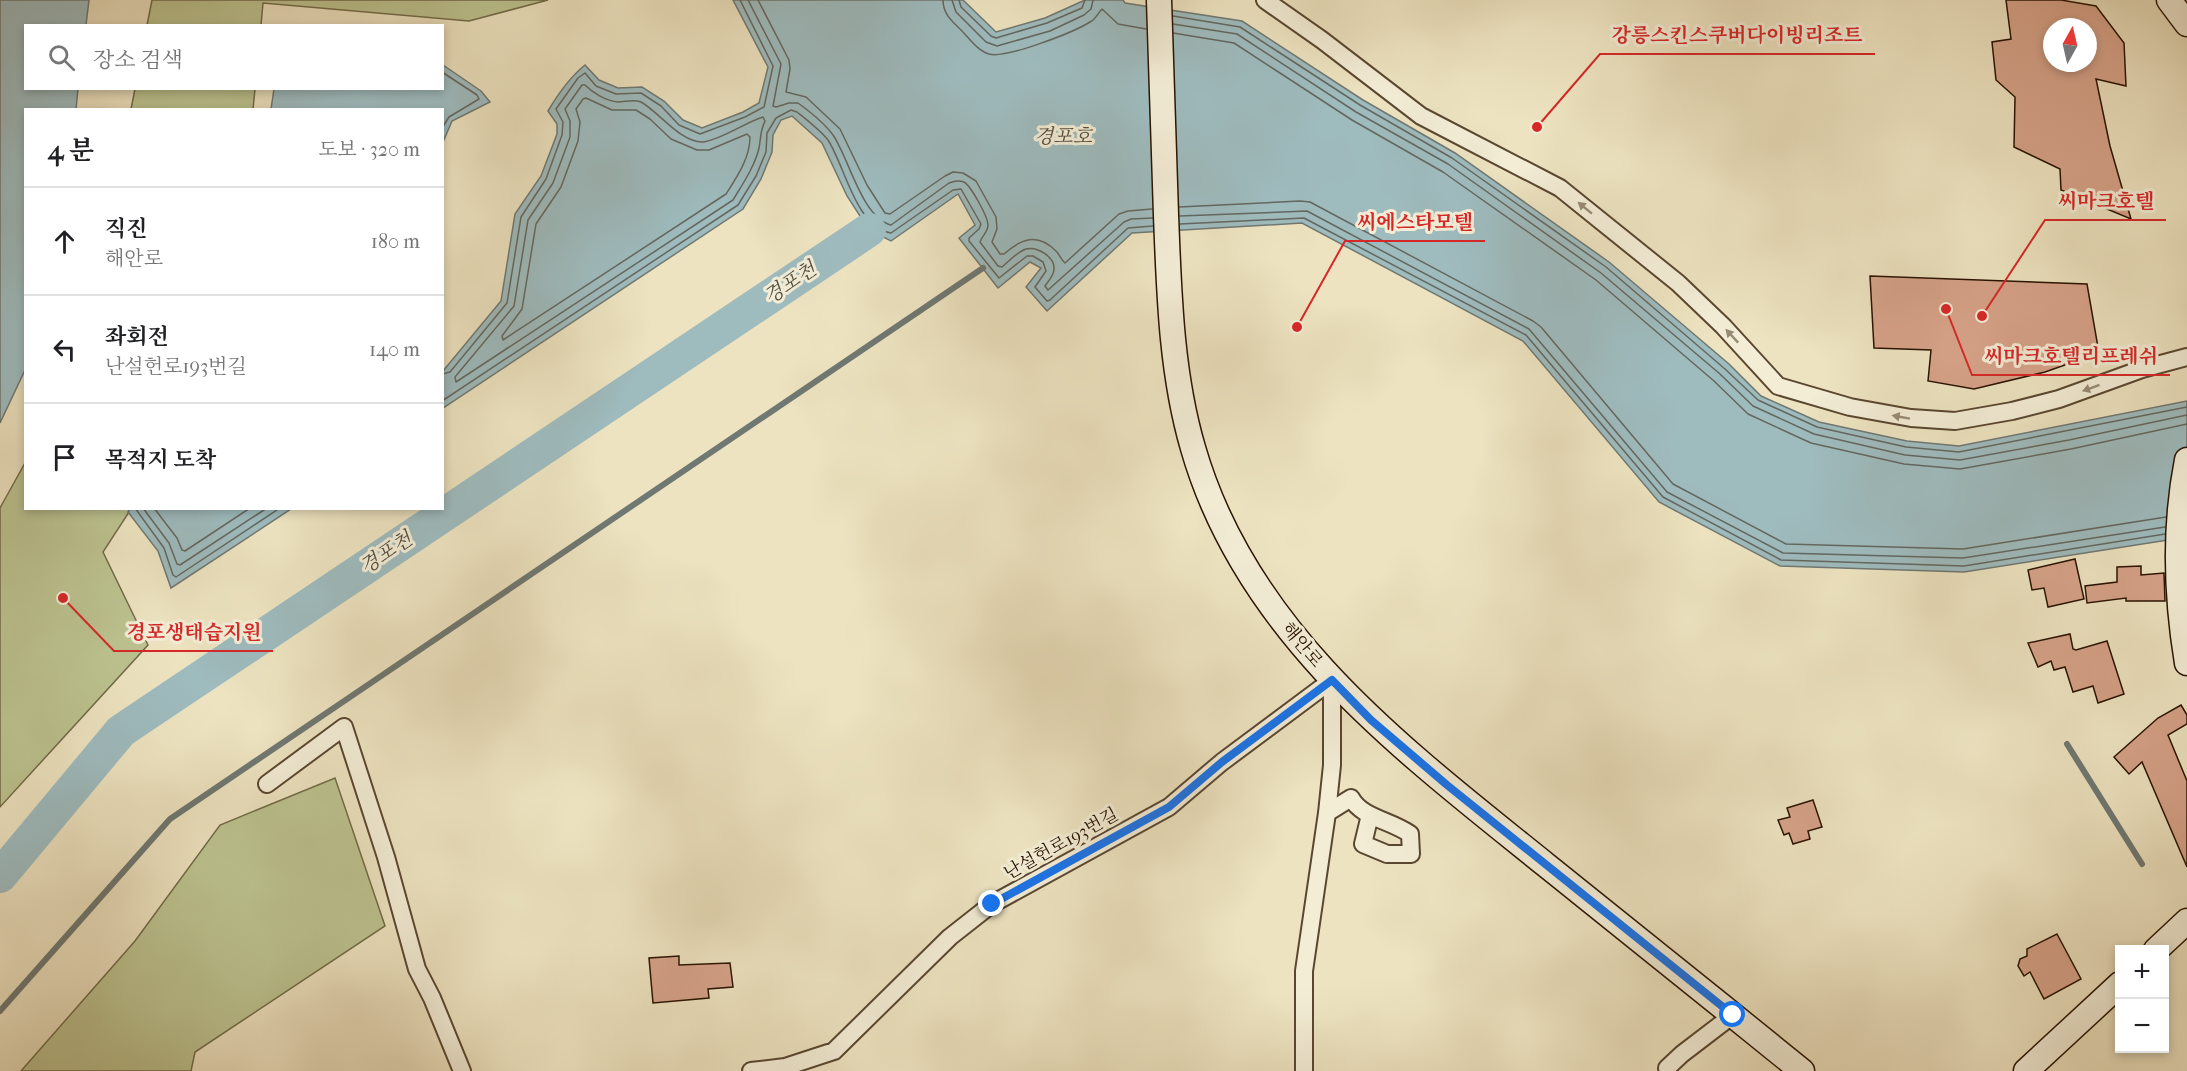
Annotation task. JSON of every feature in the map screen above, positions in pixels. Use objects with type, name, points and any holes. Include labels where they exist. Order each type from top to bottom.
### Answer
[{"type":"street","name":"해안로","points":[[1159,0],[1171,308],[1181,393],[1193,447],[1213,505],[1246,569],[1280,619],[1332,680],[1371,720],[1447,785],[1802,1071]]},
{"type":"street","points":[[1265,0],[1322,40],[1421,117],[1560,188],[1678,283],[1723,326],[1778,386],[1850,407],[1911,418],[1955,421],[2012,411],[2060,399],[2142,369],[2187,357]]},
{"type":"street","points":[[2169,0],[2187,24]]},
{"type":"street","points":[[2187,460],[2182,486],[2178,558],[2183,587],[2187,663]]},
{"type":"street","points":[[1304,1071],[1304,971],[1332,765],[1332,680]]},
{"type":"street","name":"난설헌로193번길","points":[[751,1071],[784,1066],[834,1052],[950,937],[992,904],[1169,807],[1222,762],[1332,680]]},
{"type":"street","points":[[267,784],[344,727],[386,857],[417,969],[432,998],[462,1071]]},
{"type":"street","points":[[1327,813],[1351,798],[1357,808],[1370,815]]},
{"type":"street","points":[[2161,945],[2187,921]]},
{"type":"street","points":[[2026,1071],[2115,989]]},
{"type":"street","points":[[1667,1068],[1733,1015]]},
{"type":"green space","points":[[152,0],[548,0],[469,21],[263,3],[261,24],[147,24]]},
{"type":"green space","points":[[135,90],[255,90],[253,108],[131,108]]},
{"type":"green space","points":[[24,465],[24,510],[130,510],[103,552],[148,645],[0,807],[0,508]]},
{"type":"green space","points":[[335,778],[385,926],[195,1052],[191,1071],[21,1071],[135,941],[220,825]]},
{"type":"water","points":[[0,0],[89,0],[86,24],[24,24],[24,90],[78,90],[76,108],[24,108],[24,372],[0,423]]},
{"type":"water","name":"경포호","points":[[733,0],[963,0],[996,32],[1045,18],[1085,0],[1123,0],[1125,3],[1242,21],[1363,100],[1455,153],[1609,262],[1729,364],[1761,396],[1819,422],[1907,441],[1959,446],[2187,401],[2187,540],[2168,540],[1964,572],[1780,566],[1659,502],[1523,341],[1302,223],[1132,233],[1047,311],[1026,287],[1041,268],[1030,262],[998,288],[959,238],[975,225],[958,194],[891,241],[869,230],[847,196],[822,143],[792,116],[781,120],[773,135],[772,152],[761,179],[743,209],[444,407],[444,370],[501,301],[515,214],[541,176],[557,134],[557,124],[548,111],[574,75],[585,65],[599,80],[618,88],[642,87],[664,101],[683,120],[702,128],[743,112],[759,103],[768,67]]},
{"type":"water","points":[[444,66],[481,91],[490,102],[452,121],[444,140],[444,108],[271,108],[274,90],[444,90]]},
{"type":"water","points":[[129,510],[289,510],[171,588],[158,551],[128,512]]},
{"type":"building","points":[[2006,0],[2061,0],[2096,6],[2124,43],[2126,86],[2096,79],[2110,146],[2131,219],[2061,190],[2060,169],[2014,147],[2015,97],[1996,80],[1992,42],[2011,39]]},
{"type":"building","points":[[1870,276],[2087,284],[2099,353],[2045,372],[1974,389],[1928,381],[1931,350],[1874,348]]},
{"type":"building","points":[[2075,559],[2084,599],[2048,607],[2044,588],[2032,590],[2028,570]]},
{"type":"building","points":[[2141,566],[2141,575],[2164,573],[2165,601],[2126,601],[2126,598],[2087,603],[2085,586],[2117,582],[2117,567]]},
{"type":"building","points":[[2070,634],[2073,649],[2076,650],[2107,641],[2124,694],[2098,703],[2093,686],[2073,692],[2065,667],[2054,670],[2051,661],[2038,667],[2028,643]]},
{"type":"building","points":[[2181,705],[2187,715],[2187,724],[2168,735],[2187,781],[2187,867],[2142,762],[2129,774],[2114,757],[2158,718]]},
{"type":"building","points":[[1813,800],[1822,827],[1808,831],[1810,839],[1793,844],[1789,833],[1784,835],[1778,820],[1790,817],[1787,808]]},
{"type":"building","points":[[2057,934],[2081,979],[2044,999],[2030,972],[2024,976],[2018,966],[2020,959],[2027,956],[2027,949]]},
{"type":"building","points":[[679,956],[679,965],[730,963],[733,987],[708,989],[709,998],[653,1003],[649,958]]},
{"type":"waterway","name":"경포천","points":[[0,876],[121,731],[869,230]]},
{"type":"waterway","points":[[0,1011],[170,819],[983,268]]},
{"type":"waterway","points":[[2067,744],[2142,864]]},
{"type":"place","name":"강릉스킨스쿠버다이빙리조트","points":[[1537,127]]},
{"type":"place","name":"씨마크호텔리프레쉬","points":[[1946,309]]},
{"type":"place","name":"씨마크호텔","points":[[1982,316]]},
{"type":"place","name":"씨에스타모텔","points":[[1297,327]]},
{"type":"place","name":"경포생태습지원","points":[[63,598]]},
{"type":"route","points":[[992,904],[1169,807],[1222,762],[1332,680],[1371,720],[1447,785],[1733,1015]]}]
